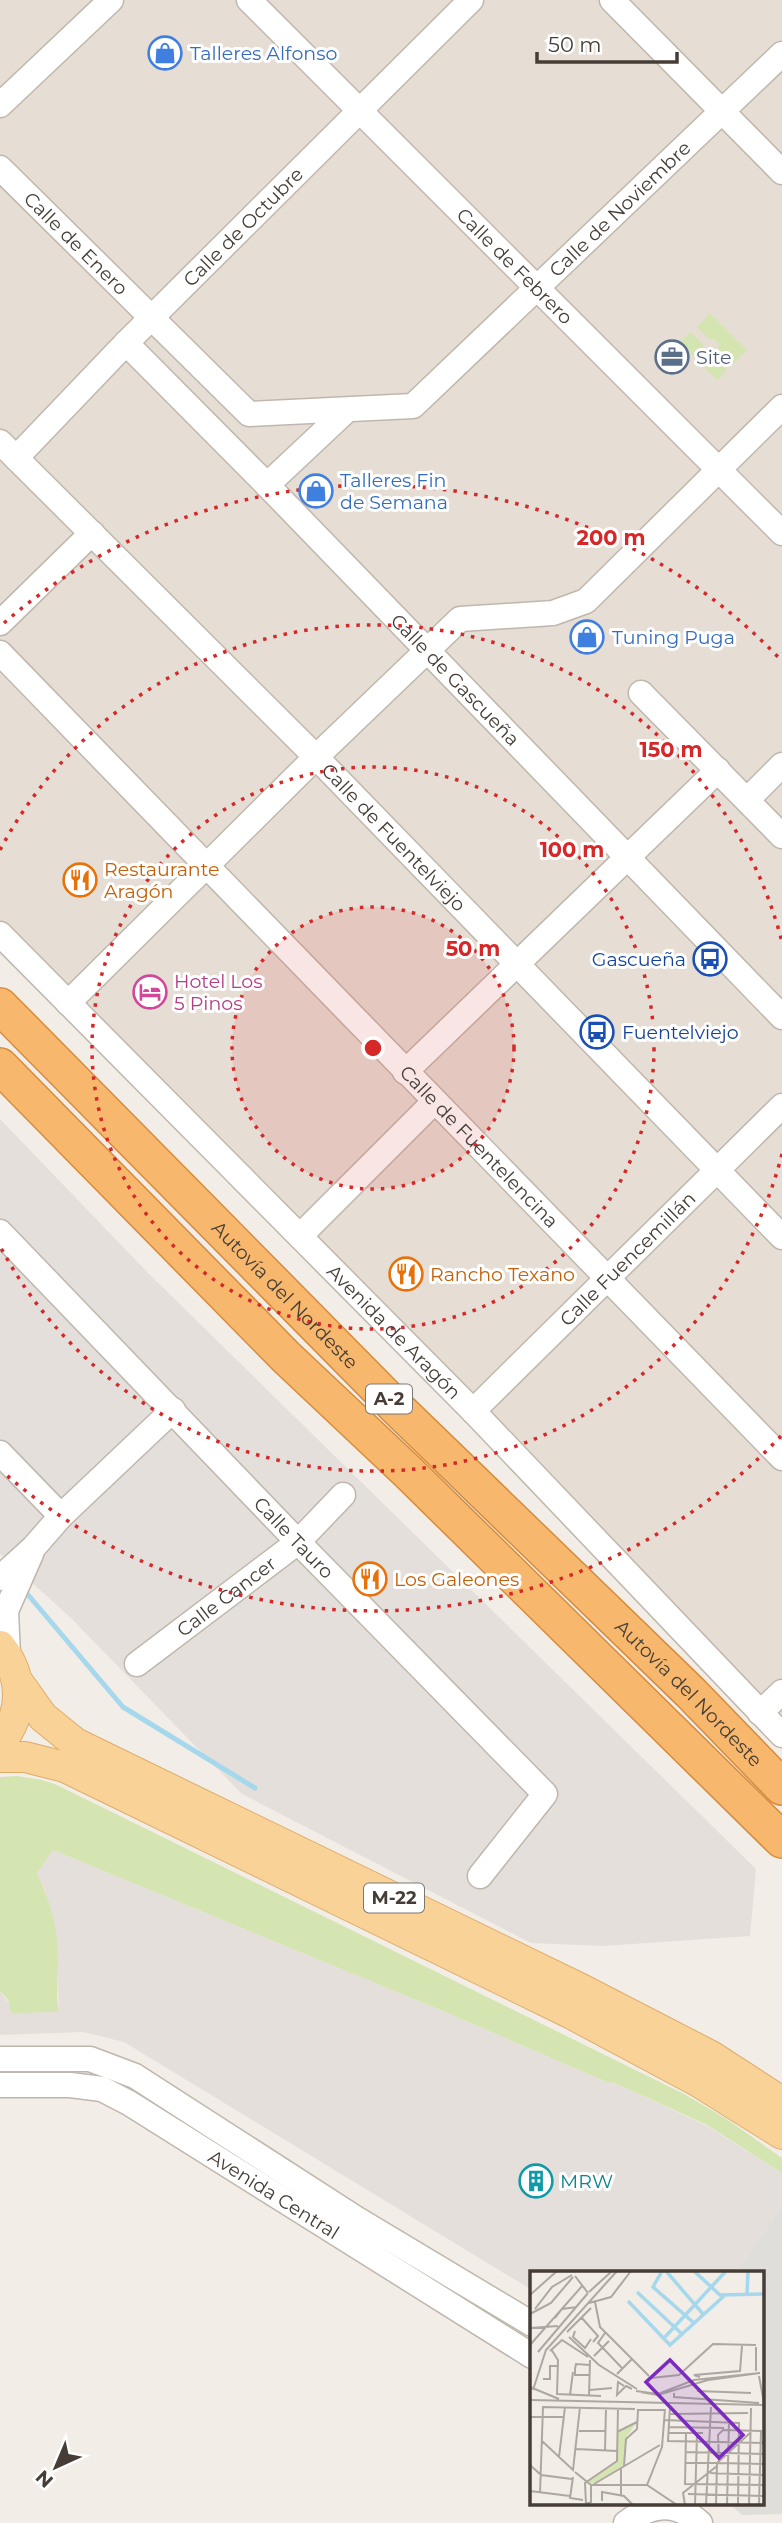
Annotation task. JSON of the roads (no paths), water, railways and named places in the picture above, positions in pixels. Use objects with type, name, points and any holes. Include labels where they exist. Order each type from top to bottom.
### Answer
[{"type":"highway","name":"Autovía del Nordeste","points":[[0,1006],[397,1408],[691,1693],[782,1787]]},
{"type":"highway","name":"Autovía del Nordeste","points":[[0,1066],[286,1357],[408,1472],[782,1840]]},
{"type":"highway","points":[[286,1357],[321,1403],[782,1860]]},
{"type":"highway","points":[[715,1795],[782,1868]]},
{"type":"main road","points":[[0,1743],[9,1732],[16,1716],[19,1699],[8,1661]]},
{"type":"main road","name":"M-22","points":[[8,1661],[43,1717],[75,1743],[583,1990],[711,2056],[782,2102]]},
{"type":"main road","name":"M-22","points":[[0,1757],[25,1757],[65,1767],[570,2013],[699,2082],[782,2134]]},
{"type":"street","points":[[0,105],[111,0]]},
{"type":"street","name":"Calle de Febrero","points":[[249,0],[782,533]]},
{"type":"street","name":"Calle de Octubre","points":[[8,450],[152,318],[471,0]]},
{"type":"street","points":[[612,0],[782,172]]},
{"type":"street","name":"Calle de Noviembre","points":[[152,318],[249,414],[413,406],[782,54]]},
{"type":"street","name":"Calle de Enero","points":[[0,169],[152,318]]},
{"type":"street","name":"Calle de Gascueña","points":[[126,343],[782,1017]]},
{"type":"street","points":[[68,1003],[316,757],[460,619],[553,613],[586,601],[782,407]]},
{"type":"street","points":[[267,485],[347,410]]},
{"type":"street","name":"Calle de Fuentelviejo","points":[[8,450],[316,757],[782,1237]]},
{"type":"street","points":[[0,623],[92,533]]},
{"type":"street","name":"Calle de Fuentelencina","points":[[0,653],[782,1458]]},
{"type":"street","points":[[641,693],[782,836]]},
{"type":"street","points":[[748,799],[782,765]]},
{"type":"street","points":[[405,1072],[718,770]]},
{"type":"street","name":"Avenida de Aragón","points":[[0,934],[472,1411],[782,1735]]},
{"type":"street","points":[[300,1237],[434,1102]]},
{"type":"street","name":"Calle Fuencemillán","points":[[472,1411],[782,1105]]},
{"type":"street","name":"Calle Tauro","points":[[0,1232],[545,1794],[480,1876]]},
{"type":"street","points":[[0,1578],[173,1410]]},
{"type":"street","points":[[0,1453],[61,1516]]},
{"type":"street","name":"Calle Cancer","points":[[137,1664],[298,1542],[343,1494]]},
{"type":"street","points":[[8,1661],[6,1611],[34,1547]]},
{"type":"street","points":[[760,1713],[782,1692]]},
{"type":"street","name":"Avenida Central","points":[[0,2059],[90,2059],[135,2076],[357,2219],[530,2323]]},
{"type":"street","name":"Avenida Central","points":[[0,2085],[70,2085],[102,2089],[120,2098],[530,2355]]},
{"type":"street","points":[[626,2523],[640,2512],[675,2506],[700,2523]]},
{"type":"waterway","points":[[24,1590],[123,1707],[255,1788]]},
{"type":"place","name":"Talleres Alfonso","points":[[165,53]]},
{"type":"place","name":"Site","points":[[672,357]]},
{"type":"place","name":"Talleres Fin de Semana","points":[[316,491]]},
{"type":"place","name":"Tuning Puga","points":[[587,637]]},
{"type":"place","name":"Restaurante Aragón","points":[[80,880]]},
{"type":"place","name":"Gascueña","points":[[710,959]]},
{"type":"place","name":"Hotel Los 5 Pinos","points":[[150,992]]},
{"type":"place","name":"Fuentelviejo","points":[[597,1032]]},
{"type":"place","name":"Rancho Texano","points":[[406,1274]]},
{"type":"place","name":"Los Galeones","points":[[370,1579]]},
{"type":"place","name":"MRW","points":[[536,2181]]}]
